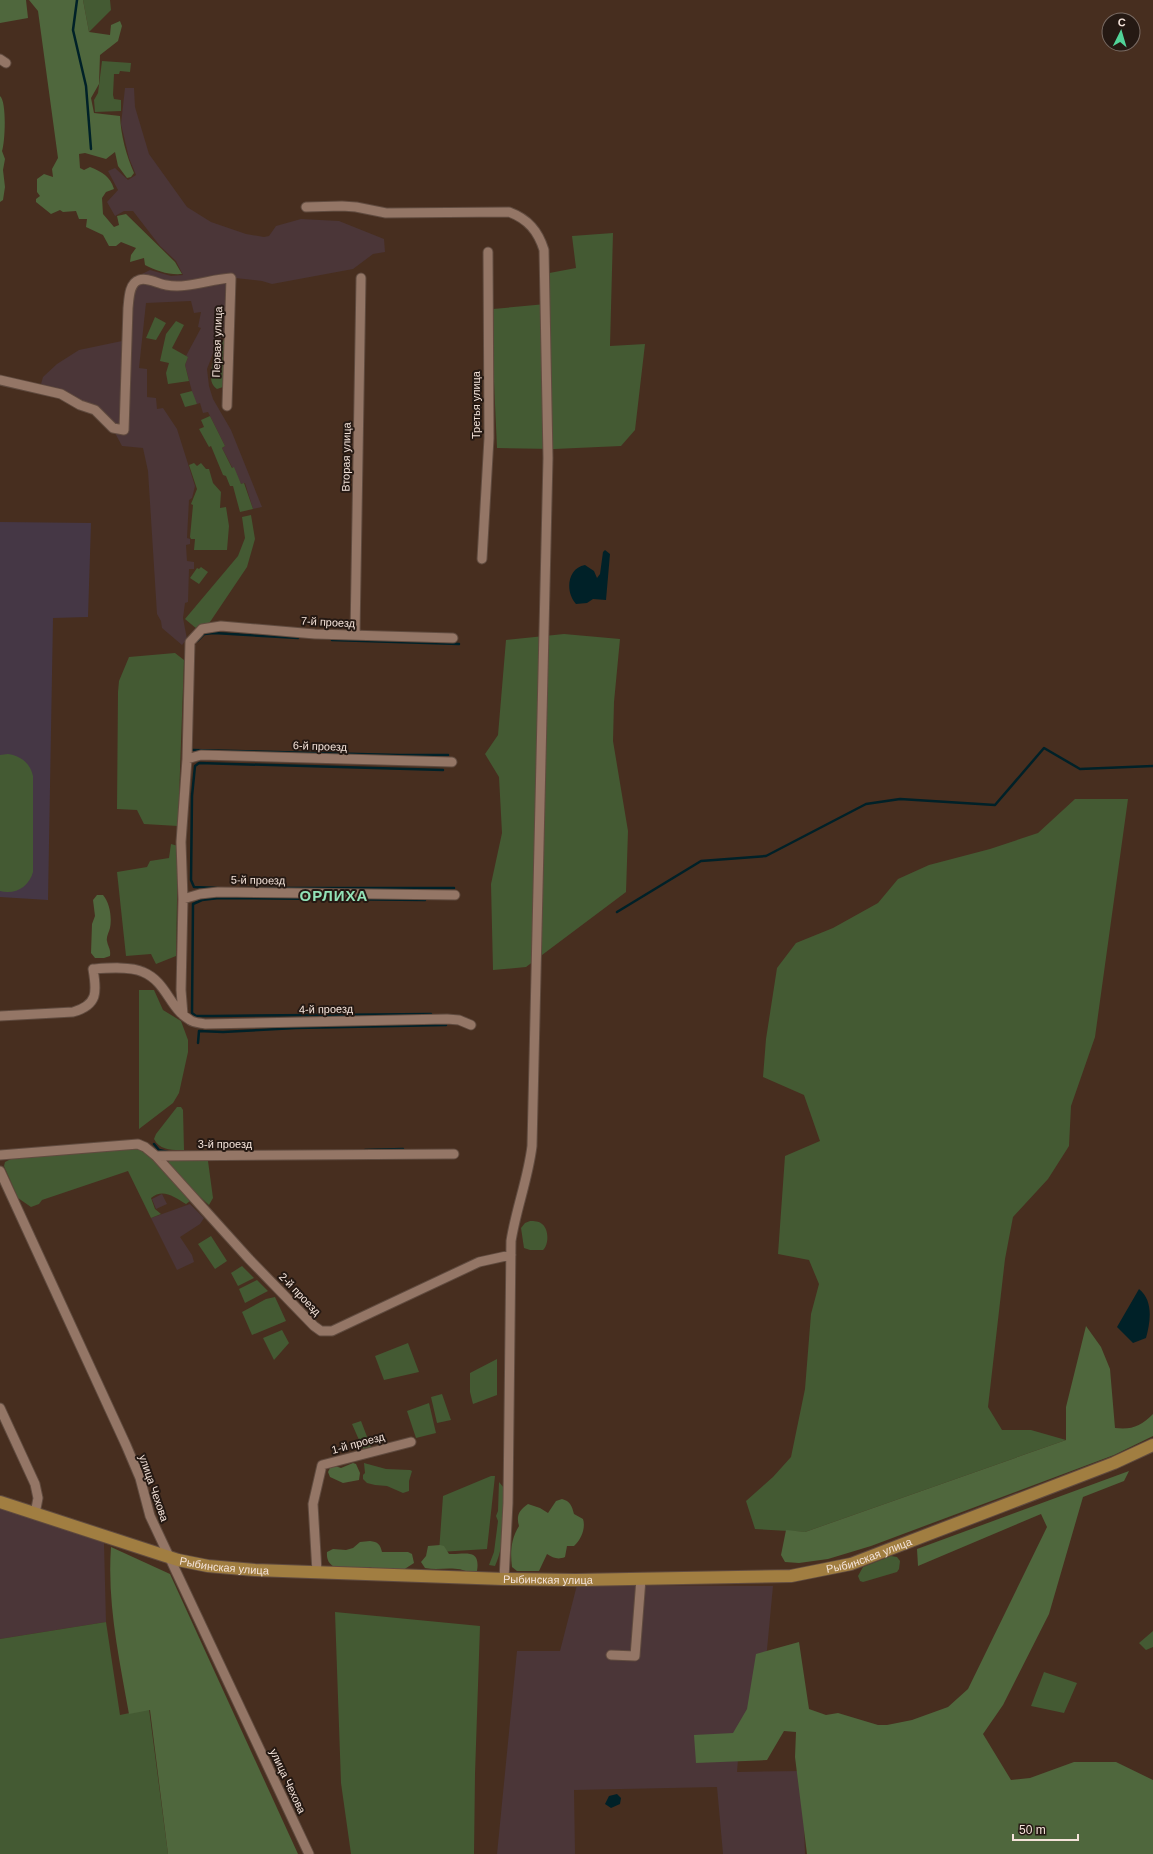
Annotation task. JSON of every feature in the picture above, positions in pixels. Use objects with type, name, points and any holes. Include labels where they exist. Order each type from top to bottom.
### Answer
[{"type":"main road","name":"Рыбинская улица","points":[[0,1502],[169,1558],[208,1566],[317,1572],[504,1579],[576,1580],[791,1576],[818,1572],[866,1558],[1088,1473],[1153,1446]]},
{"type":"street","points":[[306,207],[356,207],[386,213],[509,212],[527,221],[536,230],[544,250],[548,458],[532,1146],[530,1166],[514,1224],[511,1255],[508,1503],[504,1579]]},
{"type":"street","name":"Третья улица","points":[[482,559],[488,438],[488,252]]},
{"type":"street","name":"Первая улица","points":[[0,380],[61,394],[95,410],[113,428],[124,430],[128,308],[130,292],[134,284],[139,280],[146,280],[167,286],[187,285],[231,278],[227,406]]},
{"type":"street","name":"Вторая улица","points":[[355,635],[361,278]]},
{"type":"street","name":"7-й проезд","points":[[187,759],[190,642],[202,629],[221,626],[307,633],[453,638]]},
{"type":"street","name":"6-й проезд","points":[[187,759],[201,755],[452,762]]},
{"type":"street","points":[[183,1015],[181,990],[183,899],[182,842],[187,759]]},
{"type":"street","name":"5-й проезд","points":[[183,899],[200,894],[218,892],[455,895]]},
{"type":"street","points":[[0,1016],[72,1012],[84,1009],[92,1004],[94,997],[95,984],[93,969],[107,968],[142,971],[160,982],[183,1015]]},
{"type":"street","name":"4-й проезд","points":[[183,1015],[192,1021],[205,1024],[447,1019],[459,1020],[470,1025]]},
{"type":"street","points":[[0,1155],[138,1144],[145,1147],[156,1156]]},
{"type":"street","name":"3-й проезд","points":[[156,1156],[454,1154]]},
{"type":"street","name":"2-й проезд","points":[[156,1156],[249,1258],[314,1326],[321,1331],[332,1331],[479,1262],[511,1255]]},
{"type":"street","name":"улица Чехова","points":[[0,1171],[126,1445],[140,1478],[150,1516],[169,1558],[309,1854]]},
{"type":"street","points":[[0,1408],[35,1484],[38,1498],[35,1514]]},
{"type":"street","name":"1-й проезд","points":[[317,1572],[313,1504],[322,1465],[411,1442]]},
{"type":"street","points":[[611,1655],[635,1656],[641,1579]]},
{"type":"shaded area","points":[[125,88],[134,88],[135,107],[149,154],[187,207],[211,222],[246,234],[264,237],[269,236],[276,226],[301,219],[339,221],[384,239],[385,252],[373,254],[353,269],[272,284],[262,281],[226,277],[227,326],[214,351],[207,369],[209,386],[213,399],[231,430],[262,507],[253,509],[245,483],[241,484],[222,448],[225,446],[208,412],[203,413],[200,403],[197,404],[194,399],[185,365],[188,357],[186,356],[201,328],[198,327],[201,312],[194,313],[191,301],[146,303],[139,368],[147,369],[147,397],[156,398],[157,409],[163,408],[177,429],[195,486],[192,498],[189,500],[187,538],[190,539],[190,544],[186,545],[187,561],[194,562],[194,569],[189,569],[188,602],[185,603],[183,618],[187,639],[182,645],[162,628],[161,621],[157,614],[148,471],[143,448],[122,446],[108,420],[71,402],[41,384],[43,377],[57,364],[79,350],[122,341],[127,290],[132,279],[150,270],[171,276],[183,275],[176,261],[160,246],[133,211],[124,211],[115,216],[107,202],[118,190],[108,171],[115,168],[128,180],[136,175],[129,158],[121,124]]},
{"type":"shaded area","points":[[0,522],[91,523],[88,617],[53,618],[48,900],[0,897]]},
{"type":"shaded area","points":[[162,1194],[167,1204],[156,1209],[152,1199]]},
{"type":"shaded area","points":[[190,1204],[204,1218],[200,1224],[180,1237],[192,1255],[194,1262],[177,1270],[151,1218]]},
{"type":"shaded area","points":[[0,1508],[104,1543],[106,1622],[0,1639]]},
{"type":"shaded area","points":[[577,1585],[773,1586],[760,1724],[741,1724],[737,1772],[802,1771],[805,1854],[723,1854],[717,1787],[574,1790],[575,1854],[497,1854],[517,1651],[560,1651]]},
{"type":"green space","points":[[0,0],[26,0],[28,18],[0,23]]},
{"type":"green space","points":[[29,0],[83,0],[89,32],[110,35],[111,25],[120,21],[122,26],[118,41],[100,55],[99,84],[91,98],[94,113],[120,116],[124,145],[134,173],[131,177],[127,178],[118,166],[115,152],[106,159],[85,153],[79,154],[80,168],[84,170],[90,167],[102,173],[110,181],[114,189],[106,192],[102,198],[103,214],[114,227],[119,225],[117,216],[126,214],[175,262],[182,274],[167,273],[154,269],[145,265],[144,258],[130,262],[131,255],[136,248],[121,242],[116,246],[109,246],[103,235],[86,227],[87,219],[79,219],[76,211],[63,212],[60,210],[51,214],[36,202],[36,199],[40,196],[37,192],[37,179],[44,174],[53,177],[52,169],[58,158],[38,11]]},
{"type":"green space","points":[[83,0],[110,0],[111,10],[89,32]]},
{"type":"green space","points":[[102,61],[131,63],[130,72],[120,71],[119,74],[114,74],[113,95],[114,99],[121,100],[121,111],[95,112],[94,100],[98,93]]},
{"type":"green space","points":[[0,96],[4,106],[5,132],[2,151],[5,159],[3,170],[5,187],[3,200],[0,202]]},
{"type":"green space","points":[[613,233],[610,346],[645,344],[635,430],[621,446],[554,449],[497,448],[493,309],[546,304],[544,274],[576,268],[572,236]]},
{"type":"green space","points":[[155,317],[166,323],[156,340],[146,338]]},
{"type":"green space","points":[[176,321],[184,325],[172,348],[188,357],[185,365],[189,381],[168,384],[166,373],[169,363],[160,361],[166,334]]},
{"type":"green space","points":[[227,336],[223,387],[217,389],[213,385],[211,371],[216,354],[223,340]]},
{"type":"green space","points":[[192,391],[197,404],[185,407],[180,394]]},
{"type":"green space","points":[[210,416],[225,446],[222,448],[232,468],[234,467],[241,484],[244,483],[253,509],[240,512],[233,486],[230,486],[226,476],[223,475],[211,446],[209,447],[199,429],[204,427],[201,420]]},
{"type":"green space","points":[[194,463],[197,466],[201,463],[206,469],[209,469],[213,483],[221,492],[220,508],[226,507],[229,526],[227,550],[194,550],[195,539],[191,539],[190,537],[193,505],[191,504],[197,489],[189,465]]},
{"type":"green space","points":[[251,515],[255,539],[247,567],[210,622],[197,629],[185,619],[238,556],[245,538],[242,517]]},
{"type":"green space","points":[[201,567],[208,572],[199,584],[190,578],[197,568],[199,569]]},
{"type":"green space","points":[[564,634],[620,639],[614,702],[613,741],[628,831],[626,892],[526,967],[493,970],[491,884],[502,833],[499,777],[485,754],[498,735],[506,640]]},
{"type":"green space","points":[[175,653],[184,660],[178,826],[144,824],[137,810],[117,809],[119,681],[129,657]]},
{"type":"green space","points":[[8,754],[21,758],[30,767],[33,776],[33,872],[25,886],[11,892],[0,891],[0,755]]},
{"type":"green space","points":[[1075,799],[1128,799],[1095,1037],[1071,1106],[1069,1146],[1048,1179],[1013,1217],[1005,1259],[988,1407],[1002,1430],[1031,1430],[1066,1440],[805,1532],[755,1529],[746,1501],[773,1477],[791,1457],[805,1389],[811,1314],[819,1284],[809,1260],[778,1254],[785,1156],[820,1141],[804,1095],[763,1077],[766,1039],[777,968],[796,943],[833,928],[878,903],[898,879],[929,865],[990,849],[1038,833]]},
{"type":"green space","points":[[171,844],[178,846],[176,956],[156,964],[151,954],[126,956],[117,872],[147,867],[150,861],[169,858]]},
{"type":"green space","points":[[97,895],[103,895],[109,906],[111,915],[110,928],[107,936],[110,956],[104,958],[95,958],[91,953],[92,924],[95,916],[93,900]]},
{"type":"green space","points":[[139,990],[154,990],[163,1010],[181,1021],[188,1040],[188,1052],[179,1093],[173,1103],[139,1129]]},
{"type":"green space","points":[[177,1107],[181,1107],[183,1110],[184,1150],[171,1150],[163,1148],[154,1139],[156,1134]]},
{"type":"green space","points":[[137,1148],[152,1156],[159,1163],[190,1201],[186,1204],[168,1195],[155,1195],[151,1198],[155,1209],[161,1214],[151,1218],[128,1171],[42,1200],[39,1204],[31,1207],[18,1198],[4,1166],[5,1162],[11,1159]]},
{"type":"green space","points":[[205,1158],[208,1161],[213,1198],[209,1205],[187,1185],[169,1164],[169,1160]]},
{"type":"green space","points":[[530,1221],[539,1222],[546,1229],[547,1241],[543,1250],[530,1250],[524,1248],[521,1228],[525,1223]]},
{"type":"green space","points":[[211,1236],[227,1261],[215,1269],[198,1244]]},
{"type":"green space","points":[[242,1266],[254,1278],[238,1286],[231,1273]]},
{"type":"green space","points":[[257,1280],[268,1291],[245,1303],[239,1289]]},
{"type":"green space","points":[[275,1297],[286,1321],[252,1335],[242,1312],[266,1299]]},
{"type":"green space","points":[[1086,1326],[1101,1347],[1110,1369],[1115,1428],[1131,1428],[1144,1422],[1153,1414],[1153,1436],[1114,1455],[871,1546],[828,1559],[799,1563],[785,1562],[781,1555],[786,1530],[805,1532],[1066,1440],[1066,1407]]},
{"type":"green space","points":[[282,1330],[289,1343],[274,1360],[263,1338]]},
{"type":"green space","points":[[408,1343],[419,1372],[384,1380],[375,1356]]},
{"type":"green space","points":[[497,1359],[497,1395],[473,1404],[470,1392],[470,1373]]},
{"type":"green space","points":[[442,1394],[451,1420],[437,1423],[431,1397]]},
{"type":"green space","points":[[429,1403],[436,1433],[416,1438],[407,1411]]},
{"type":"green space","points":[[361,1421],[371,1447],[363,1449],[352,1424]]},
{"type":"green space","points":[[353,1463],[356,1464],[360,1473],[359,1480],[343,1483],[330,1477],[328,1472],[330,1468],[335,1466],[341,1468]]},
{"type":"green space","points":[[364,1463],[386,1469],[412,1471],[409,1481],[409,1491],[403,1493],[387,1486],[367,1483],[363,1479],[363,1475],[365,1473]]},
{"type":"green space","points":[[1129,1471],[1124,1481],[1083,1497],[1049,1614],[1003,1705],[983,1734],[1011,1780],[1030,1778],[1074,1762],[1116,1762],[1153,1780],[1153,1854],[807,1854],[795,1757],[796,1732],[784,1731],[767,1760],[696,1763],[694,1735],[733,1733],[747,1709],[756,1654],[799,1642],[809,1709],[826,1715],[838,1713],[878,1725],[887,1725],[912,1720],[948,1707],[968,1689],[1047,1527],[1041,1514],[918,1566],[917,1549]]},
{"type":"green space","points":[[491,1476],[495,1476],[487,1549],[439,1552],[443,1496]]},
{"type":"green space","points":[[499,1482],[504,1488],[503,1528],[499,1557],[495,1566],[489,1565],[494,1552],[498,1521],[496,1516],[498,1511]]},
{"type":"green space","points":[[562,1499],[570,1504],[574,1514],[583,1519],[584,1526],[579,1541],[574,1546],[567,1546],[565,1557],[556,1558],[547,1554],[539,1571],[517,1571],[512,1567],[511,1551],[514,1536],[519,1526],[518,1516],[520,1511],[528,1504],[540,1508],[548,1513],[556,1501]]},
{"type":"green space","points":[[370,1541],[378,1544],[382,1552],[408,1552],[412,1554],[414,1563],[400,1572],[377,1570],[370,1567],[350,1570],[336,1568],[328,1559],[327,1552],[333,1549],[346,1550],[353,1548],[360,1542]]},
{"type":"green space","points":[[428,1546],[444,1546],[449,1554],[465,1553],[474,1555],[478,1563],[477,1571],[470,1573],[459,1569],[425,1568],[421,1562],[426,1556]]},
{"type":"green space","points":[[111,1547],[170,1574],[298,1854],[168,1854],[150,1710],[129,1714],[112,1610],[110,1568]]},
{"type":"green space","points":[[891,1556],[897,1557],[900,1561],[897,1572],[863,1582],[860,1581],[858,1576],[863,1567]]},
{"type":"green space","points":[[335,1612],[480,1626],[474,1854],[351,1854],[341,1783]]},
{"type":"green space","points":[[106,1622],[120,1715],[149,1709],[168,1854],[0,1854],[0,1639]]},
{"type":"green space","points":[[1153,1631],[1153,1647],[1146,1650],[1139,1643]]},
{"type":"green space","points":[[1044,1672],[1077,1683],[1064,1713],[1031,1706]]},
{"type":"water","points":[[605,550],[610,554],[606,600],[593,599],[587,603],[576,604],[570,593],[569,587],[571,575],[579,567],[585,565],[594,571],[597,578],[600,574],[603,552]]},
{"type":"water","points":[[1139,1289],[1147,1299],[1150,1317],[1146,1338],[1133,1343],[1117,1327]]},
{"type":"water","points":[[617,1794],[621,1798],[620,1804],[611,1808],[605,1804],[609,1796]]},
{"type":"waterway","points":[[77,0],[73,30],[86,86],[91,149]]},
{"type":"waterway","points":[[197,641],[204,634],[214,633],[298,638]]},
{"type":"waterway","points":[[332,640],[459,644]]},
{"type":"waterway","points":[[617,912],[701,861],[766,856],[866,804],[900,799],[995,805],[1044,748],[1080,769],[1153,766]]},
{"type":"waterway","points":[[192,750],[448,755]]},
{"type":"waterway","points":[[219,888],[194,887],[191,880],[192,796],[195,766],[199,763],[443,770]]},
{"type":"waterway","points":[[240,888],[454,888]]},
{"type":"waterway","points":[[425,900],[219,898],[202,900],[193,904],[192,1013],[196,1016],[431,1014]]},
{"type":"waterway","points":[[198,1043],[199,1031],[223,1032],[296,1028],[446,1025]]},
{"type":"waterway","points":[[154,1144],[159,1150],[168,1152]]},
{"type":"waterway","points":[[365,1150],[403,1149]]},
{"type":"district","name":"ОРЛИХА","points":[[334,895]]}]
